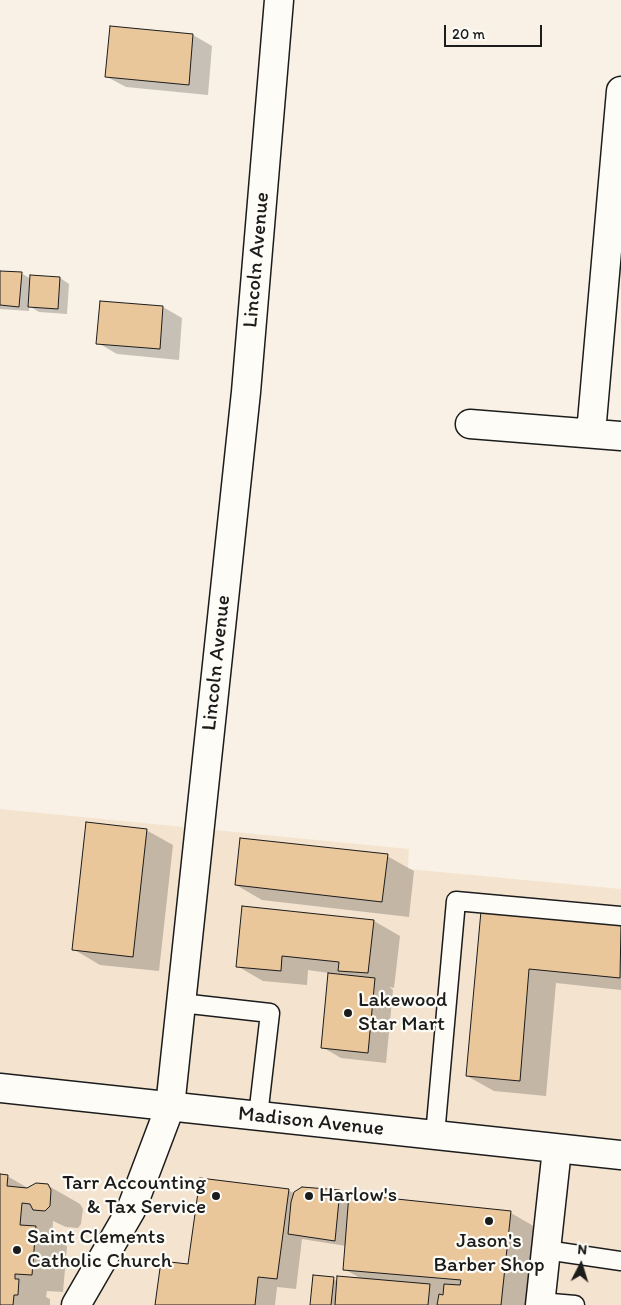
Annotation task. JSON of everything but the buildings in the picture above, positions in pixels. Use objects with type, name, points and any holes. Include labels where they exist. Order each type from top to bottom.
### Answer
[{"type":"street","name":"Lincoln Avenue","points":[[76,1305],[131,1210],[170,1107],[246,392],[279,0]]},
{"type":"street","points":[[591,433],[621,91]]},
{"type":"street","points":[[470,424],[621,436]]},
{"type":"street","name":"Madison Avenue","points":[[0,1088],[621,1156]]},
{"type":"street","points":[[540,1303],[557,1149]]},
{"type":"lane","points":[[435,1135],[456,901],[621,916]]},
{"type":"lane","points":[[181,1003],[270,1012],[258,1116]]},
{"type":"lane","points":[[546,1250],[621,1261]]},
{"type":"lane","points":[[540,1303],[576,1305]]},
{"type":"shaded area","points":[[0,809],[409,849],[408,869],[621,889],[621,1305],[0,1305]]},
{"type":"place","name":"Lakewood Star Mart","points":[[348,1013]]},
{"type":"place","name":"Tarr Accounting & Tax Service","points":[[216,1196]]},
{"type":"place","name":"Harlow's","points":[[309,1196]]},
{"type":"place","name":"Jason's Barber Shop","points":[[489,1221]]},
{"type":"place","name":"Saint Clements Catholic Church","points":[[17,1250]]}]
